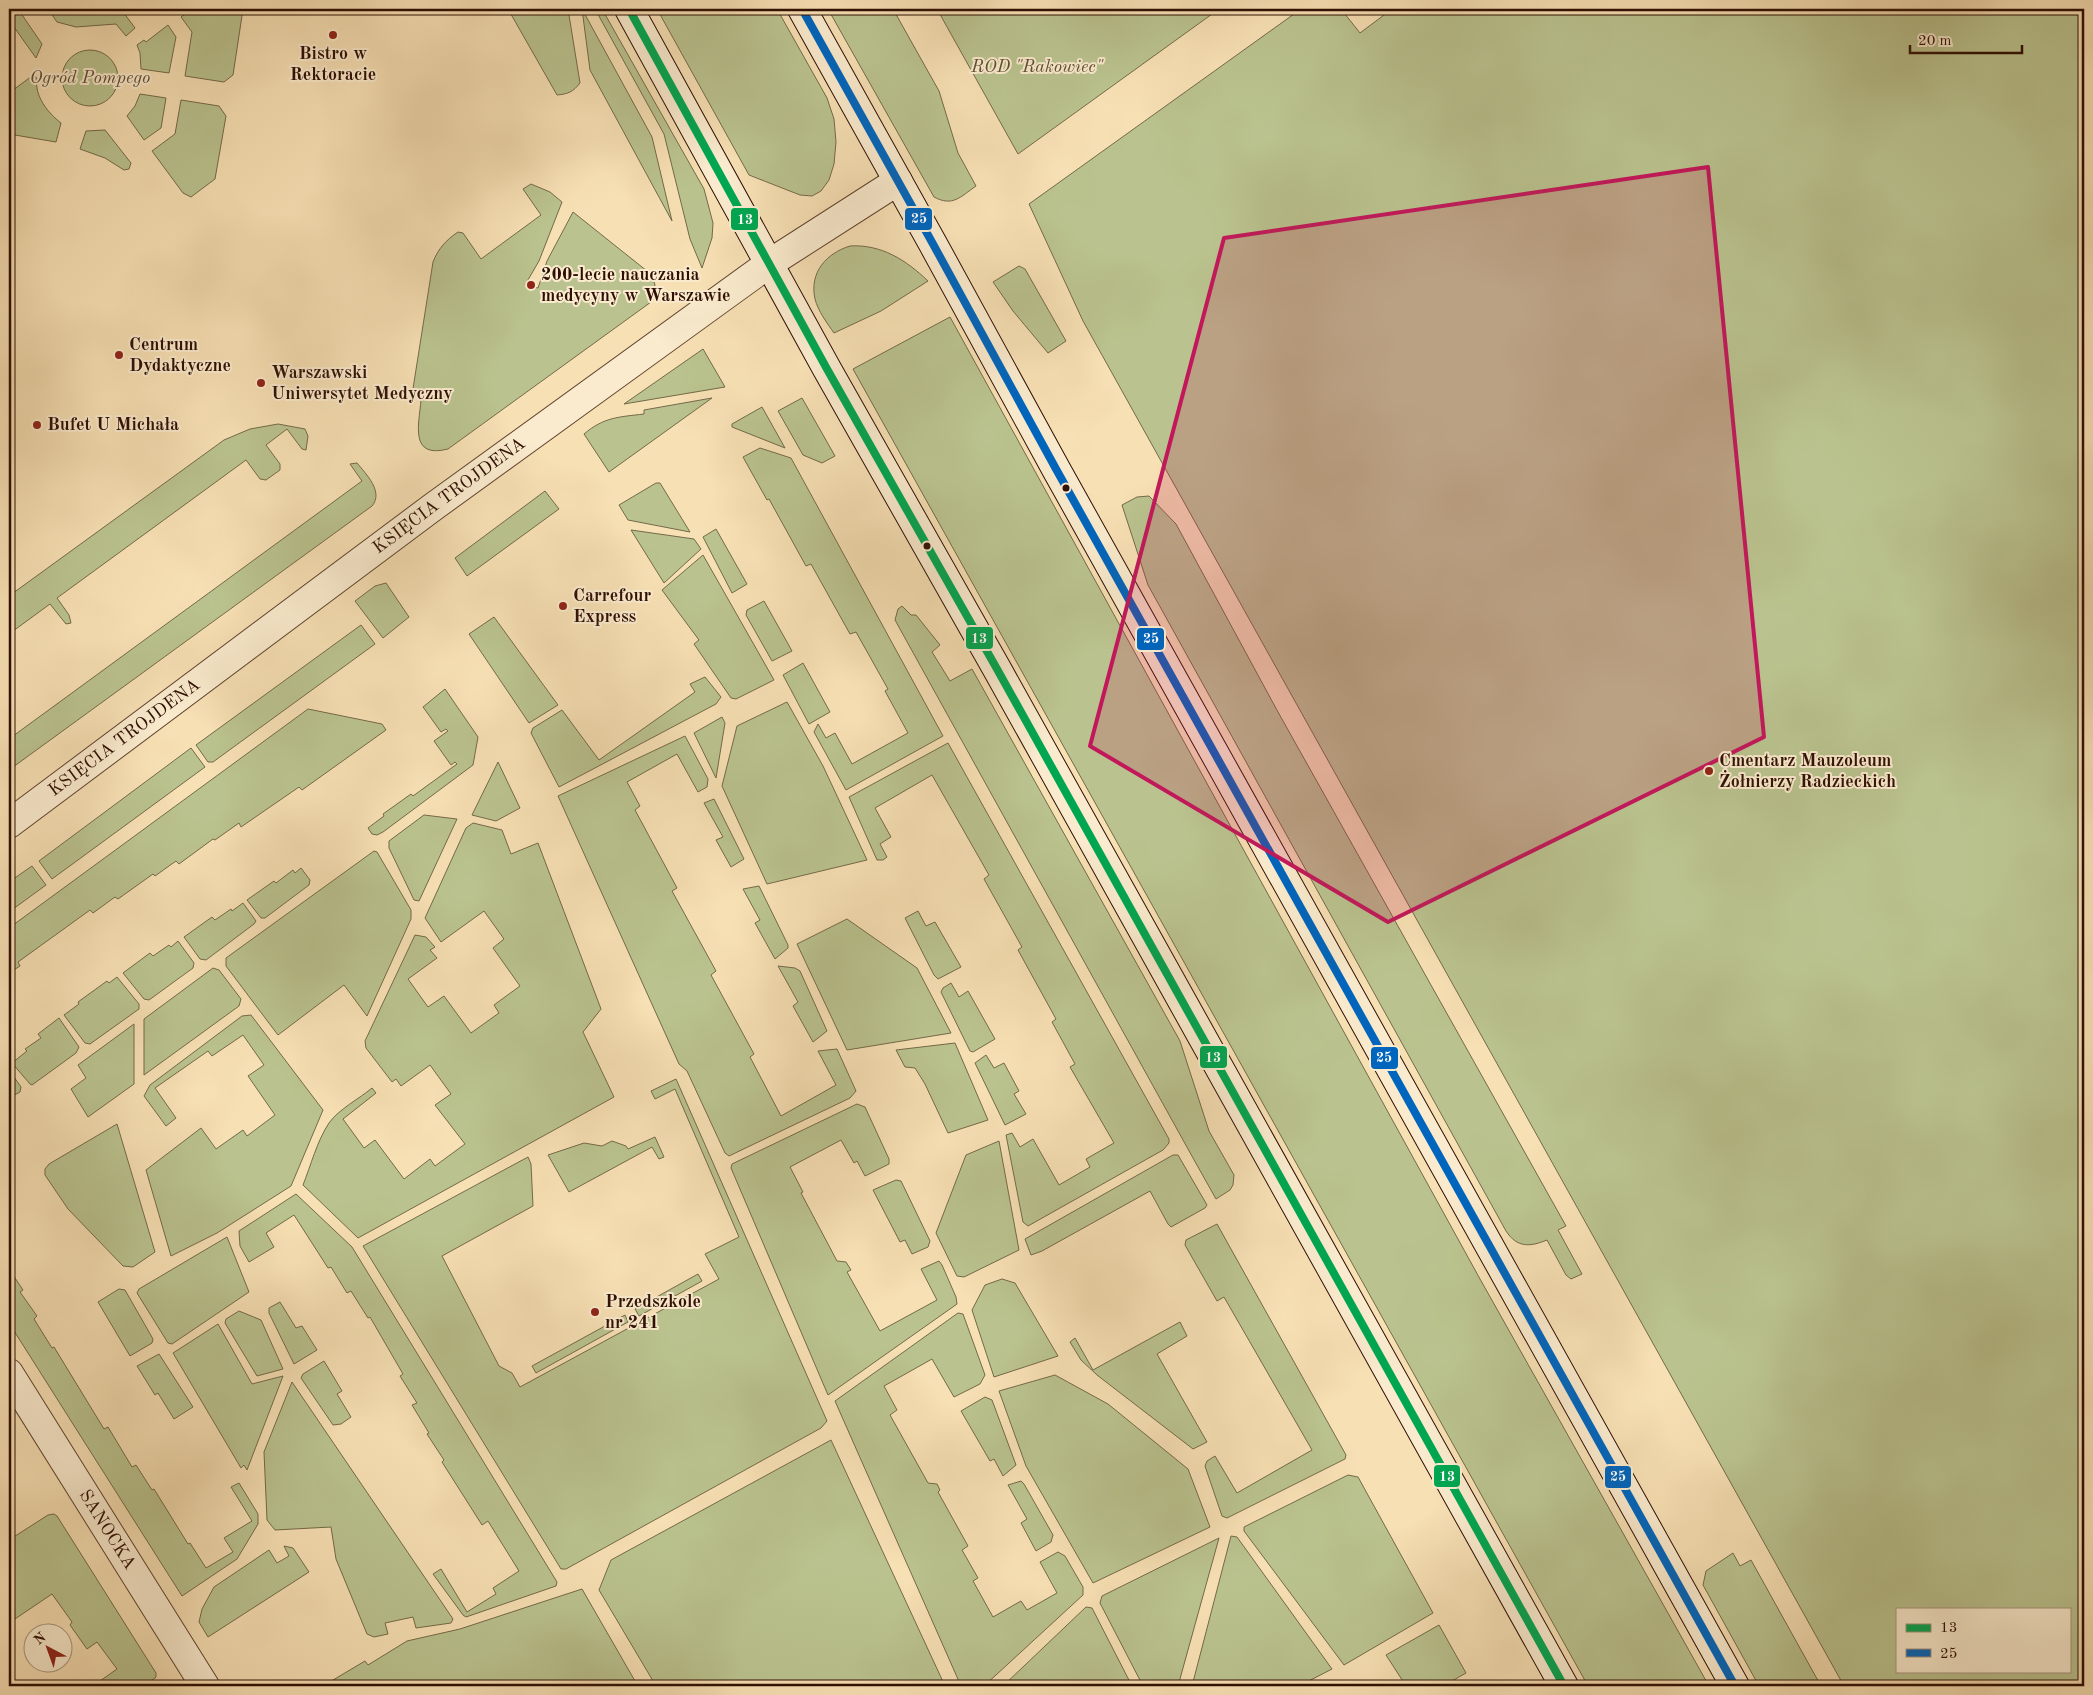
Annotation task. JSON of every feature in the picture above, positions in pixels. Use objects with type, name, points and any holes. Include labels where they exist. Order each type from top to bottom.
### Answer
[{"type":"main road","points":[[629,9],[1564,1686]]},
{"type":"main road","points":[[802,9],[1070,495],[1735,1686]]},
{"type":"main road","name":"KSIĘCIA TROJDENA","points":[[9,824],[389,539],[770,263],[898,181]]},
{"type":"main road","name":"SANOCKA","points":[[9,1373],[205,1686]]},
{"type":"highlighted area","points":[[1708,167],[1764,737],[1388,922],[1090,746],[1224,238]]},
{"type":"green space","points":[[9,9],[18,9],[42,44],[36,58],[9,20]]},
{"type":"green space","points":[[48,9],[121,9],[135,28],[126,36],[116,24],[76,27],[57,22]]},
{"type":"green space","points":[[192,9],[243,9],[233,75],[224,82],[185,76],[192,32],[181,17]]},
{"type":"green space","points":[[508,9],[568,9],[580,83],[575,89],[557,95]]},
{"type":"green space","points":[[582,9],[652,137],[672,221],[590,70]]},
{"type":"green space","points":[[595,9],[602,9],[704,189],[713,223],[712,238],[702,268],[690,239],[664,134]]},
{"type":"green space","points":[[657,9],[777,9],[827,98],[834,119],[836,142],[834,164],[829,180],[821,191],[812,196],[800,195],[749,175]]},
{"type":"green space","points":[[828,9],[893,9],[939,91],[958,153],[976,186],[961,197],[951,201],[934,197]]},
{"type":"green space","name":"ROD \"Rakowiec\"","points":[[937,9],[1219,9],[1018,154]]},
{"type":"green space","name":"Cmentarz Mauzoleum Żołnierzy Radzieckich","points":[[1301,9],[1341,9],[1360,33],[1392,9],[1583,9],[1587,13],[1593,9],[2084,9],[2084,1686],[1844,1686],[1083,321],[1029,204]]},
{"type":"green space","points":[[168,25],[176,37],[169,73],[141,69],[140,53],[137,45],[144,40],[146,42]]},
{"type":"green space","name":"Ogród Pompego","points":[[85,50],[95,50],[110,58],[116,67],[118,78],[116,89],[110,98],[95,106],[85,106],[74,101],[67,94],[62,83],[62,73],[67,62],[74,55]]},
{"type":"green space","points":[[32,76],[37,78],[38,91],[43,104],[61,123],[56,142],[9,134],[9,93]]},
{"type":"green space","points":[[140,94],[166,98],[161,128],[144,140],[127,116],[135,106]]},
{"type":"green space","points":[[181,100],[219,106],[226,116],[215,179],[191,197],[183,193],[152,151],[175,134]]},
{"type":"green space","points":[[105,130],[131,163],[129,169],[124,170],[105,158],[80,149],[86,131]]},
{"type":"green space","points":[[531,184],[550,192],[562,202],[539,261],[525,285],[538,288],[547,261],[573,212],[652,275],[655,285],[651,302],[448,449],[436,451],[427,449],[422,444],[418,429],[421,400],[412,395],[433,262],[443,245],[458,232],[463,233],[481,259],[541,215],[523,189]]},
{"type":"green space","points":[[850,246],[872,248],[892,255],[911,266],[928,281],[881,311],[834,333],[816,303],[815,280],[817,272],[827,259],[834,253]]},
{"type":"green space","points":[[1019,266],[1025,269],[1066,341],[1048,353],[1013,311],[993,282]]},
{"type":"green space","points":[[950,317],[1480,1279],[1709,1686],[1588,1686],[853,369]]},
{"type":"green space","points":[[703,349],[725,387],[624,404]]},
{"type":"green space","points":[[712,398],[609,472],[584,434],[605,421],[644,414],[644,410]]},
{"type":"green space","points":[[802,398],[835,456],[822,463],[803,455],[778,411]]},
{"type":"green space","points":[[762,407],[785,448],[732,427],[732,424]]},
{"type":"green space","points":[[278,424],[305,429],[308,436],[306,450],[302,449],[287,429],[266,445],[280,464],[280,470],[266,480],[260,479],[246,460],[57,598],[69,615],[71,623],[66,624],[50,604],[9,634],[9,596],[224,440],[250,429]]},
{"type":"green space","points":[[760,448],[791,458],[943,736],[846,790],[814,732],[818,724],[826,738],[835,733],[852,764],[908,733],[885,691],[888,689],[856,632],[850,634],[811,564],[806,566],[743,457]]},
{"type":"green space","points":[[357,463],[375,489],[375,501],[372,506],[9,770],[9,739],[362,481],[350,464]]},
{"type":"green space","points":[[656,483],[660,483],[690,532],[628,520],[619,505]]},
{"type":"green space","points":[[545,491],[559,509],[467,576],[455,558]]},
{"type":"green space","points":[[1149,496],[1176,524],[1278,712],[1566,1226],[1558,1230],[1582,1274],[1571,1279],[1566,1275],[1547,1240],[1529,1245],[1519,1243],[1510,1237],[1506,1231],[1148,585],[1122,505],[1137,497]]},
{"type":"green space","points":[[716,529],[747,584],[732,593],[703,537]]},
{"type":"green space","points":[[631,530],[694,539],[701,549],[664,583]]},
{"type":"green space","points":[[703,555],[774,680],[736,699],[731,698],[694,644],[699,640],[662,590]]},
{"type":"green space","points":[[386,583],[409,617],[383,638],[355,601],[375,586]]},
{"type":"green space","points":[[764,601],[792,651],[772,661],[746,615],[747,610]]},
{"type":"green space","points":[[902,606],[911,615],[916,615],[940,645],[932,652],[950,681],[972,669],[1180,1041],[1209,1131],[1234,1175],[1233,1185],[1230,1190],[1216,1199],[895,620],[898,609]]},
{"type":"green space","points":[[494,617],[558,705],[529,723],[469,634]]},
{"type":"green space","points":[[361,625],[375,644],[213,762],[208,762],[196,745]]},
{"type":"green space","points":[[803,663],[830,712],[809,724],[783,675]]},
{"type":"green space","points":[[705,677],[721,697],[716,704],[559,787],[531,733],[533,728],[562,710],[599,760],[695,692],[690,684]]},
{"type":"green space","points":[[445,689],[478,737],[473,765],[383,832],[377,835],[372,834],[368,828],[384,816],[383,814],[411,794],[413,796],[457,764],[455,762],[451,765],[434,741],[448,731],[446,729],[441,732],[423,707]]},
{"type":"green space","points":[[787,702],[823,766],[867,860],[767,884],[722,786],[737,726]]},
{"type":"green space","points":[[308,709],[382,724],[386,730],[302,790],[299,787],[241,827],[239,823],[179,864],[176,861],[155,876],[153,874],[118,899],[115,897],[93,913],[90,910],[18,962],[20,966],[9,973],[9,928]]},
{"type":"green space","points":[[722,717],[725,723],[716,778],[694,733]]},
{"type":"green space","points":[[685,736],[708,779],[707,787],[698,792],[677,754],[627,782],[640,806],[635,810],[677,888],[672,891],[716,971],[711,975],[754,1054],[750,1057],[781,1116],[836,1085],[818,1051],[837,1049],[856,1091],[850,1098],[729,1156],[725,1153],[687,1071],[679,1064],[558,796]]},
{"type":"green space","points":[[948,743],[1169,1139],[1169,1143],[1163,1150],[1028,1226],[1023,1222],[1006,1135],[1012,1133],[1020,1147],[1033,1139],[1059,1185],[1090,1167],[1086,1159],[1114,1143],[1070,1067],[1075,1064],[1052,1022],[1056,1019],[1018,950],[1022,947],[984,879],[989,875],[932,775],[875,808],[891,837],[880,844],[887,857],[883,860],[877,860],[849,797]]},
{"type":"green space","points":[[191,748],[205,767],[52,879],[39,861]]},
{"type":"green space","points":[[498,762],[520,808],[496,821],[472,815]]},
{"type":"green space","points":[[714,799],[744,859],[731,867],[716,840],[723,837],[704,803]]},
{"type":"green space","points":[[424,815],[457,819],[419,901],[414,900],[389,848],[389,841]]},
{"type":"green space","points":[[473,823],[502,830],[511,854],[538,843],[601,1009],[583,1032],[614,1097],[358,1238],[303,1185],[321,1137],[329,1123],[338,1113],[372,1088],[376,1093],[343,1119],[364,1148],[375,1140],[404,1179],[430,1159],[435,1166],[465,1144],[435,1105],[451,1094],[430,1065],[401,1086],[396,1079],[392,1082],[366,1048],[365,1041],[415,935],[426,937],[435,947],[430,950],[437,958],[408,979],[428,1007],[444,996],[471,1033],[499,1013],[494,1005],[520,986],[493,948],[504,939],[484,911],[441,942],[425,918],[466,828]]},
{"type":"green space","points":[[374,851],[377,852],[411,910],[411,919],[367,1016],[344,985],[278,1035],[226,966],[226,958]]},
{"type":"green space","points":[[32,866],[46,885],[9,912],[9,882]]},
{"type":"green space","points":[[301,868],[310,880],[309,885],[265,918],[261,918],[247,900],[274,881],[276,883],[293,870],[295,873]]},
{"type":"green space","points":[[759,886],[788,945],[788,948],[775,959],[755,923],[760,920],[743,889]]},
{"type":"green space","points":[[243,903],[256,921],[254,924],[206,960],[200,959],[184,937],[212,917],[215,920]]},
{"type":"green space","points":[[918,911],[926,926],[935,922],[961,967],[938,979],[934,975],[905,918]]},
{"type":"green space","points":[[847,919],[917,968],[951,1033],[847,1050],[797,944]]},
{"type":"green space","points":[[178,941],[194,963],[193,968],[149,1000],[144,999],[123,973],[150,953],[153,956],[169,945],[171,947]]},
{"type":"green space","points":[[778,966],[795,968],[800,971],[827,1031],[813,1042],[793,1006],[798,1002]]},
{"type":"green space","points":[[213,968],[219,970],[241,999],[239,1006],[144,1075],[144,1019]]},
{"type":"green space","points":[[117,977],[139,1004],[139,1009],[90,1044],[85,1043],[64,1015],[79,1004],[78,1002],[107,981],[109,983]]},
{"type":"green space","points":[[951,983],[959,997],[968,991],[995,1039],[973,1052],[970,1051],[941,992],[943,988]]},
{"type":"green space","points":[[251,1015],[323,1110],[291,1186],[217,1233],[171,1256],[146,1170],[201,1128],[216,1149],[243,1130],[247,1136],[275,1115],[248,1076],[264,1065],[243,1035],[212,1056],[208,1051],[155,1088],[176,1118],[166,1126],[144,1096],[150,1085],[242,1016]]},
{"type":"green space","points":[[59,1018],[79,1047],[76,1053],[32,1085],[12,1063],[27,1051],[25,1049],[41,1038],[38,1034]]},
{"type":"green space","points":[[134,1024],[134,1084],[88,1117],[71,1089],[86,1078],[78,1065]]},
{"type":"green space","points":[[955,1043],[988,1120],[948,1133],[925,1084],[915,1068],[905,1067],[896,1050]]},
{"type":"green space","points":[[986,1055],[994,1068],[1004,1063],[1019,1091],[1014,1094],[1026,1114],[1005,1125],[975,1063]]},
{"type":"green space","points":[[9,1070],[21,1087],[20,1092],[9,1098]]},
{"type":"green space","points":[[676,1079],[827,1421],[821,1428],[566,1569],[561,1569],[363,1246],[528,1157],[531,1164],[533,1206],[442,1256],[499,1366],[512,1373],[520,1387],[719,1279],[705,1254],[739,1237],[675,1089],[655,1099],[651,1091]]},
{"type":"green space","points":[[857,1104],[865,1107],[889,1159],[889,1164],[865,1176],[857,1161],[854,1163],[841,1140],[790,1167],[803,1192],[801,1193],[837,1261],[846,1262],[851,1270],[847,1272],[880,1331],[937,1300],[921,1269],[939,1261],[956,1297],[957,1304],[828,1395],[731,1168],[732,1164]]},
{"type":"green space","points":[[117,1124],[155,1252],[133,1267],[123,1266],[68,1209],[45,1175],[45,1169],[49,1164]]},
{"type":"green space","points":[[655,1137],[664,1157],[659,1159],[652,1147],[569,1192],[548,1155],[584,1143],[602,1146],[612,1141],[626,1146],[628,1149]]},
{"type":"green space","points":[[999,1141],[1019,1250],[964,1277],[957,1276],[936,1233],[966,1155]]},
{"type":"green space","points":[[1173,1155],[1178,1155],[1207,1205],[1205,1208],[1171,1227],[1150,1191],[1042,1251],[1031,1255],[1025,1239]]},
{"type":"green space","points":[[896,1180],[901,1181],[930,1241],[928,1247],[912,1254],[905,1240],[900,1242],[873,1190]]},
{"type":"green space","points":[[296,1194],[352,1247],[557,1582],[556,1586],[466,1617],[433,1574],[441,1569],[467,1612],[496,1594],[493,1588],[519,1571],[488,1521],[482,1525],[442,1462],[444,1460],[427,1434],[429,1433],[412,1405],[417,1403],[400,1376],[403,1374],[370,1317],[368,1318],[351,1291],[347,1293],[331,1267],[328,1268],[294,1215],[266,1233],[274,1247],[249,1262],[240,1246],[239,1231]]},
{"type":"green space","points":[[1217,1224],[1346,1455],[1345,1459],[1227,1518],[1222,1516],[1205,1466],[1207,1461],[1215,1456],[1237,1493],[1312,1450],[1224,1297],[1217,1301],[1185,1245],[1186,1240]]},
{"type":"green space","points":[[227,1237],[249,1292],[172,1344],[168,1343],[137,1293],[139,1289]]},
{"type":"green space","points":[[9,1269],[23,1290],[20,1292],[37,1316],[34,1319],[52,1348],[54,1347],[104,1429],[108,1427],[132,1467],[136,1465],[152,1490],[154,1489],[188,1544],[190,1543],[206,1568],[233,1552],[224,1538],[252,1521],[231,1487],[239,1483],[258,1514],[258,1524],[237,1559],[182,1596],[9,1323]]},
{"type":"green space","points":[[698,1274],[702,1281],[639,1316],[635,1309]]},
{"type":"green space","points":[[1002,1279],[1015,1283],[1058,1356],[994,1377],[972,1310],[985,1285]]},
{"type":"green space","points":[[119,1289],[125,1290],[153,1339],[152,1343],[130,1356],[98,1302]]},
{"type":"green space","points":[[280,1302],[296,1328],[302,1326],[317,1350],[294,1364],[269,1313],[269,1308]]},
{"type":"green space","points":[[239,1311],[261,1320],[283,1369],[257,1376],[225,1323],[226,1319]]},
{"type":"green space","points":[[958,1313],[963,1314],[985,1375],[980,1384],[954,1397],[932,1359],[884,1386],[897,1410],[890,1415],[928,1483],[937,1484],[940,1490],[938,1492],[968,1546],[962,1550],[978,1578],[973,1581],[993,1617],[1021,1601],[1027,1610],[1057,1593],[1040,1562],[1058,1552],[1065,1556],[1083,1587],[1083,1595],[984,1686],[961,1686],[835,1401]]},
{"type":"green space","points":[[625,1315],[628,1322],[536,1373],[532,1366]]},
{"type":"green space","points":[[1180,1322],[1187,1336],[1157,1354],[1207,1442],[1193,1449],[1097,1375],[1081,1360],[1070,1342],[1075,1338],[1093,1370]]},
{"type":"green space","points":[[218,1324],[252,1384],[283,1376],[247,1470],[244,1465],[241,1468],[173,1353]]},
{"type":"green space","points":[[159,1354],[193,1407],[174,1419],[158,1393],[155,1395],[137,1366]]},
{"type":"green space","points":[[324,1361],[342,1391],[337,1394],[351,1417],[341,1424],[333,1425],[301,1378],[303,1374]]},
{"type":"green space","points":[[1055,1375],[1108,1404],[1188,1469],[1210,1527],[1093,1583],[1026,1466],[999,1391]]},
{"type":"green space","points":[[292,1382],[453,1619],[451,1623],[416,1628],[413,1617],[385,1623],[388,1634],[374,1637],[367,1634],[336,1559],[331,1527],[275,1530],[267,1520],[264,1452]]},
{"type":"green space","points":[[985,1397],[992,1400],[1016,1465],[1003,1476],[994,1459],[990,1461],[961,1411]]},
{"type":"green space","points":[[831,1440],[945,1686],[656,1686],[599,1590],[611,1560]]},
{"type":"green space","points":[[1348,1475],[1358,1477],[1433,1613],[1344,1665],[1244,1531],[1244,1527]]},
{"type":"green space","points":[[1021,1481],[1053,1535],[1051,1542],[1036,1551],[1021,1523],[1027,1519],[1008,1485]]},
{"type":"green space","points":[[54,1514],[57,1516],[156,1673],[156,1677],[145,1686],[93,1686],[117,1669],[97,1642],[87,1649],[72,1628],[72,1622],[52,1594],[9,1623],[9,1540],[48,1515]]},
{"type":"green space","points":[[1231,1536],[1237,1537],[1332,1669],[1299,1686],[1192,1686]]},
{"type":"green space","points":[[1219,1538],[1178,1686],[1143,1686],[1100,1603],[1102,1596]]},
{"type":"green space","points":[[284,1546],[293,1548],[309,1572],[208,1637],[199,1622],[202,1609],[214,1587],[269,1550],[277,1563],[289,1556]]},
{"type":"green space","points":[[1733,1553],[1740,1566],[1751,1560],[1821,1686],[1759,1686],[1703,1585],[1706,1571]]},
{"type":"green space","points":[[582,1589],[635,1681],[625,1686],[323,1686],[365,1661],[368,1665],[407,1641],[460,1629]]},
{"type":"green space","points":[[1086,1607],[1092,1608],[1132,1686],[1003,1686]]},
{"type":"green space","points":[[1439,1625],[1466,1673],[1443,1686],[1406,1686],[1386,1655]]},
{"type":"transit line","name":"13","points":[[629,9],[827,369],[997,669],[1564,1686]]},
{"type":"transit line","name":"25","points":[[802,9],[1056,469],[1735,1686]]},
{"type":"place","name":"Bistro w Rektoracie","points":[[333,35]]},
{"type":"place","name":"200-lecie nauczania medycyny w Warszawie","points":[[531,285]]},
{"type":"place","name":"Centrum Dydaktyczne","points":[[119,355]]},
{"type":"place","name":"Warszawski Uniwersytet Medyczny","points":[[261,383]]},
{"type":"place","name":"Bufet U Michała","points":[[37,425]]},
{"type":"place","name":"Carrefour Express","points":[[563,606]]},
{"type":"place","name":"Cmentarz Mauzoleum Żołnierzy Radzieckich","points":[[1709,771]]},
{"type":"place","name":"Przedszkole nr 241","points":[[595,1312]]}]
